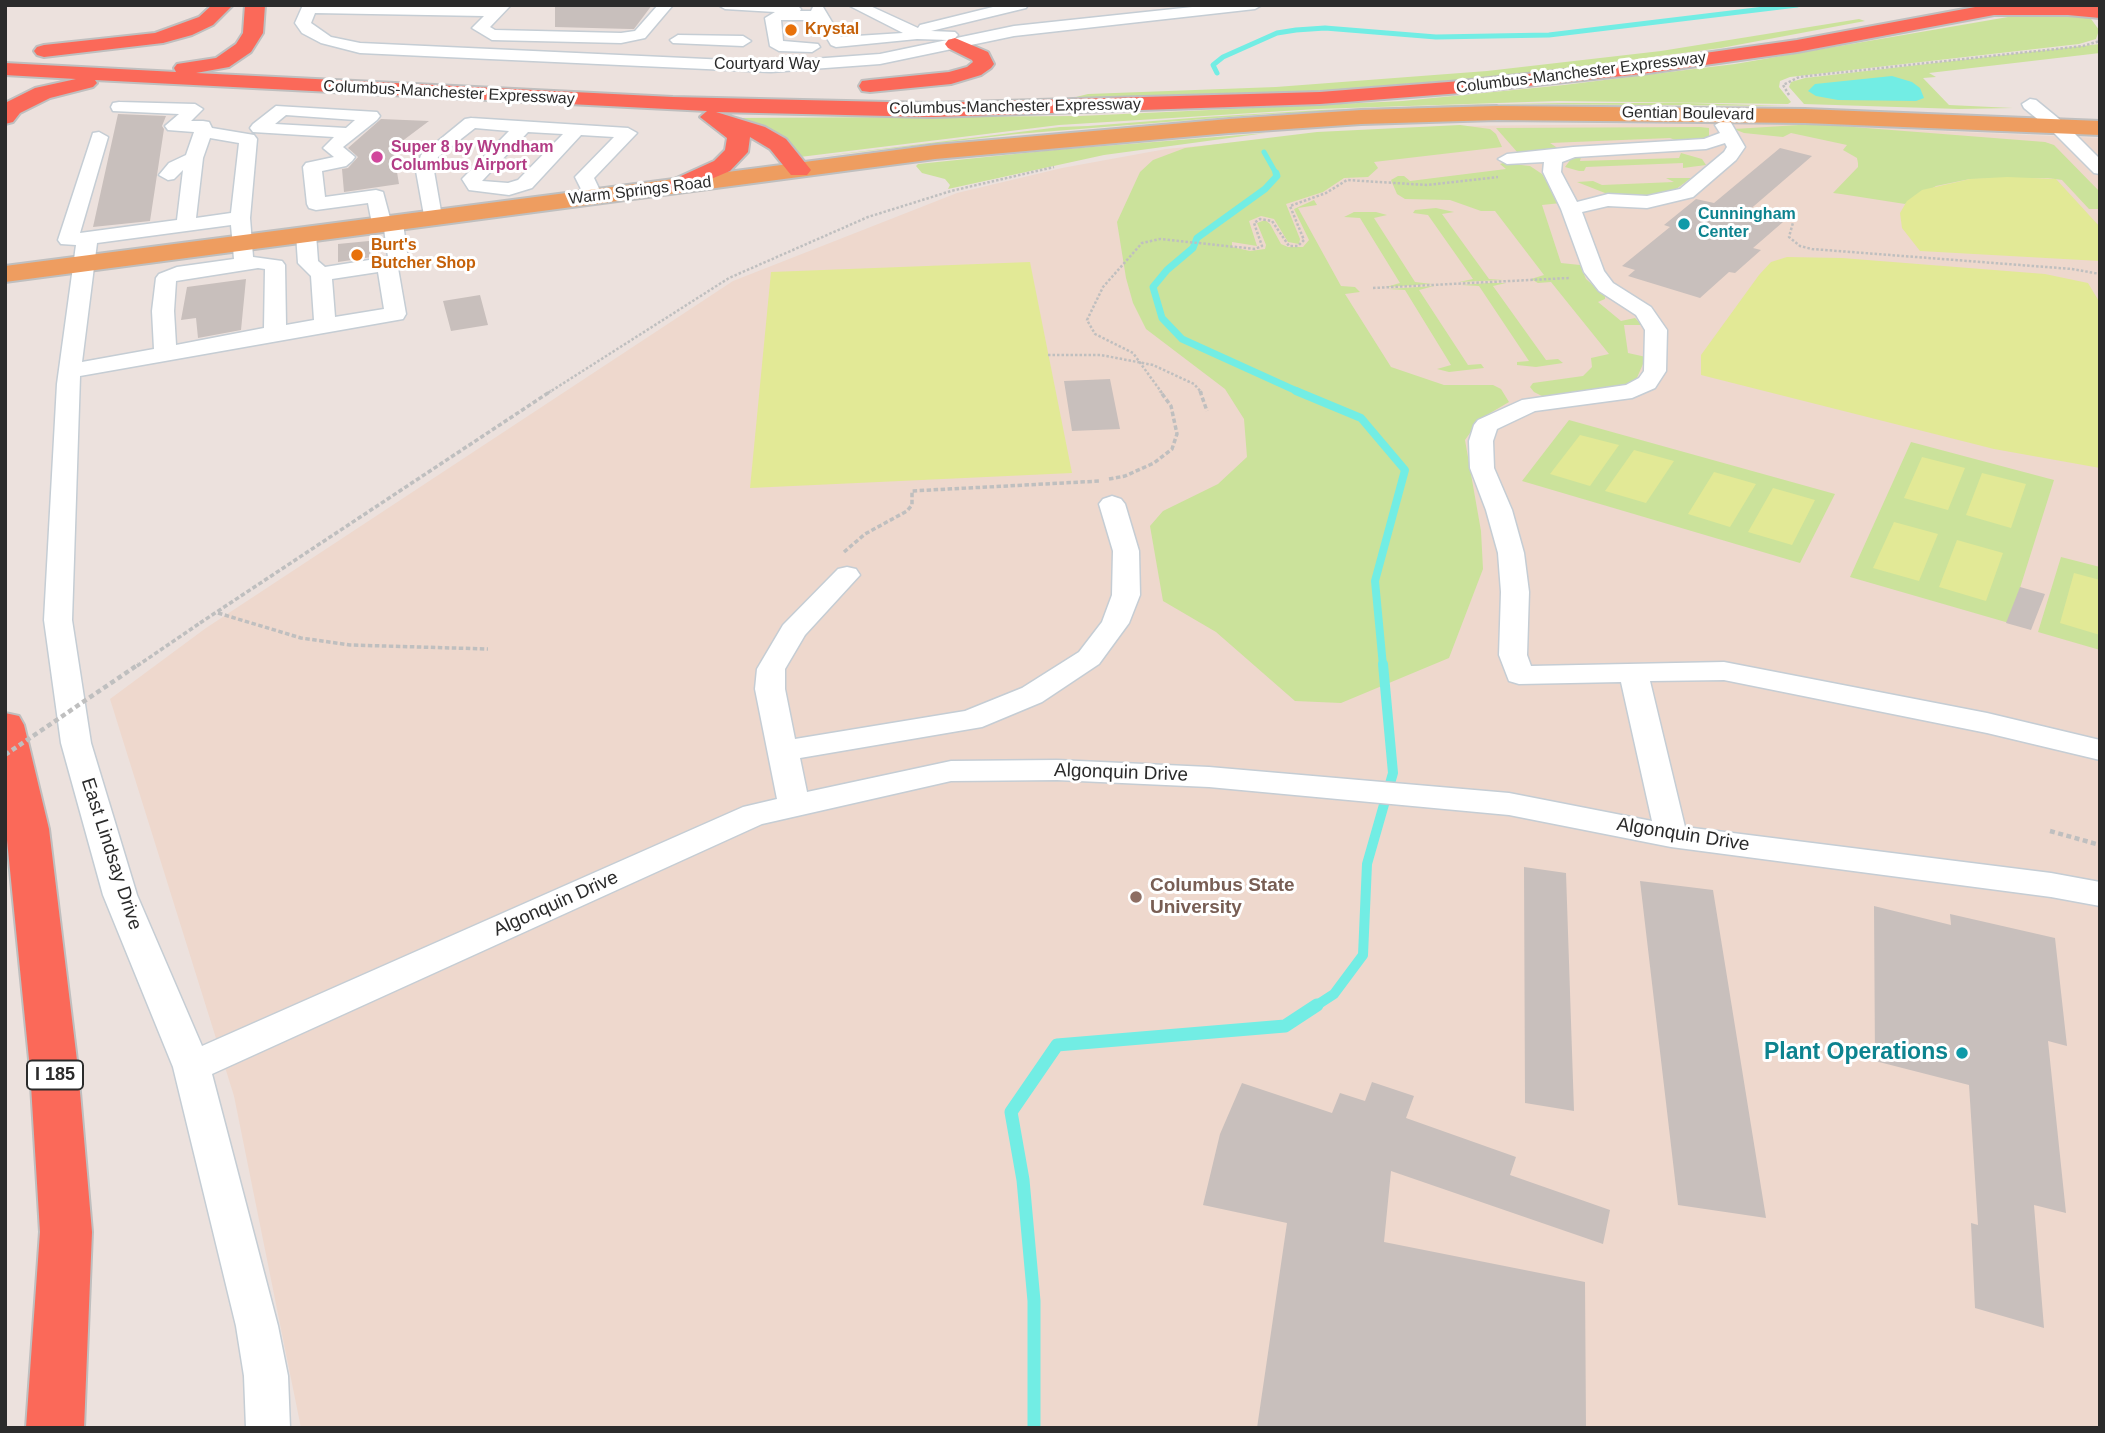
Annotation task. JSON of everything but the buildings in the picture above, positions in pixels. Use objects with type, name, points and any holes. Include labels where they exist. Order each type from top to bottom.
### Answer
[{"type":"highway","points":[[35,52],[156,39],[206,21],[224,5]]},
{"type":"highway","points":[[80,73],[165,71],[222,63],[244,48],[253,33],[255,5]]},
{"type":"highway","name":"Columbus-Manchester Expressway","points":[[5,69],[673,104],[932,110],[1134,106],[1333,97],[1641,68],[1797,46],[2019,5]]},
{"type":"highway","points":[[1989,10],[2100,10]]},
{"type":"highway","points":[[814,88],[931,82],[974,71],[984,64],[981,56],[955,44]]},
{"type":"highway","name":"Columbus-Manchester Expressway","points":[[5,51],[814,88],[1067,89],[1186,85],[1432,70],[1581,54]]},
{"type":"highway","points":[[5,117],[12,108],[43,93],[79,84],[179,78]]},
{"type":"highway","points":[[673,104],[757,132],[778,144],[799,170]]},
{"type":"highway","points":[[678,186],[722,166],[736,152],[739,136],[721,120]]},
{"type":"highway","name":"I 185","points":[[5,726],[28,829],[54,1069],[66,1232],[55,1428]]},
{"type":"main road","points":[[2095,5],[2100,10]]},
{"type":"main road","name":"Gentian Boulevard","points":[[1276,123],[1497,113],[1716,114],[2100,128]]},
{"type":"main road","name":"Warm Springs Road","points":[[5,274],[45,269],[85,251],[243,253],[306,234],[799,170],[1024,142],[1276,123]]},
{"type":"street","points":[[349,6],[344,23],[480,28],[492,36],[621,38],[640,35],[666,5]]},
{"type":"street","points":[[725,5],[821,10]]},
{"type":"street","points":[[855,5],[916,34],[1021,5]]},
{"type":"street","name":"Courtyard Way","points":[[310,7],[303,23],[307,30],[326,40],[360,48],[771,67],[839,64],[905,55],[1014,31],[1255,5]]},
{"type":"street","points":[[310,7],[500,9]]},
{"type":"street","points":[[480,28],[500,9]]},
{"type":"street","points":[[821,10],[836,42]]},
{"type":"street","points":[[821,10],[773,18],[775,43],[779,46],[812,47],[916,34],[1014,31]]},
{"type":"street","points":[[678,40],[743,41]]},
{"type":"street","points":[[699,64],[714,41]]},
{"type":"street","points":[[812,47],[839,64]]},
{"type":"street","points":[[2030,104],[2059,127],[2100,169]]},
{"type":"street","points":[[119,107],[195,109],[174,126],[203,126],[194,158],[186,225]]},
{"type":"street","points":[[321,278],[387,269],[398,260],[376,196],[316,204],[312,167],[340,162],[346,157],[332,148],[350,134],[371,116],[282,110],[259,128],[350,134]]},
{"type":"street","points":[[1571,209],[1608,200],[1647,202],[1686,193],[1722,163],[1736,147],[1716,114]]},
{"type":"street","points":[[432,218],[425,171],[430,155],[471,123],[628,133],[584,177],[594,197]]},
{"type":"street","points":[[524,126],[471,179],[476,186],[509,189],[525,184],[577,129]]},
{"type":"street","points":[[203,131],[248,139],[240,218],[243,253]]},
{"type":"street","points":[[1608,200],[1518,161],[1507,159],[1603,150],[1677,148],[1706,144],[1730,135]]},
{"type":"street","points":[[99,137],[68,240],[85,251],[186,225],[240,218]]},
{"type":"street","points":[[1677,148],[1698,152],[1722,163]]},
{"type":"street","points":[[1561,155],[1553,159],[1554,176],[1571,209],[1598,276],[1616,294],[1644,311],[1656,330],[1655,371],[1647,383],[1632,391],[1530,405],[1486,425],[1480,456],[1482,468],[1500,510],[1511,553],[1515,592],[1513,655],[1519,675],[1724,671],[1987,723],[2100,750]]},
{"type":"street","points":[[190,196],[169,188],[167,179],[175,167],[194,158]]},
{"type":"street","points":[[306,234],[308,263],[321,278],[325,325]]},
{"type":"street","name":"East Lindsay Drive","points":[[85,251],[69,371],[58,620],[76,743],[120,895],[192,1067],[257,1326],[266,1376],[268,1428]]},
{"type":"street","points":[[165,353],[163,311],[166,278],[243,253],[258,262],[275,265],[275,332]]},
{"type":"street","points":[[69,371],[275,332],[395,314],[387,269]]},
{"type":"street","points":[[783,751],[971,720],[1032,695],[1089,658],[1115,623],[1126,595],[1126,551],[1112,504]]},
{"type":"street","points":[[794,806],[770,689],[771,669],[793,631],[841,567]]},
{"type":"street","points":[[1633,672],[1671,836]]},
{"type":"street","name":"Algonquin Drive","points":[[192,1067],[754,815],[951,771],[1057,770],[1209,777],[1509,804],[1671,836],[2051,885],[2100,894]]},
{"type":"path","points":[[1799,77],[2083,46],[2100,41]]},
{"type":"path","points":[[841,567],[865,534],[907,511],[912,505],[912,491],[1081,484],[1125,476],[1154,463],[1172,449],[1178,434],[1171,406],[1133,353],[1095,334],[1087,320],[1103,287],[1142,243],[1160,239],[1259,248],[1262,246],[1254,223],[1260,219],[1272,221],[1289,246],[1303,244],[1304,240],[1290,206],[1326,193],[1347,180],[1441,184],[1508,176],[1518,161]]},
{"type":"path","points":[[5,755],[644,330],[729,278],[868,218],[951,191],[1059,165]]},
{"type":"path","points":[[1794,219],[1789,237],[1800,246],[1812,249],[2072,269],[2100,274]]},
{"type":"path","points":[[1373,288],[1598,276]]},
{"type":"path","points":[[1048,355],[1101,355],[1166,370],[1194,384],[1202,393],[1207,411]]},
{"type":"path","points":[[217,613],[301,638],[349,645],[488,649]]},
{"type":"path","points":[[2050,831],[2100,845]]},
{"type":"shaded area","name":"Columbus State University","points":[[1815,122],[1916,130],[2100,138],[2100,1428],[301,1428],[234,1096],[110,699],[206,628],[733,281],[957,193],[1062,168],[1166,149],[1311,135],[1459,126]]},
{"type":"green space","points":[[2037,12],[2089,16],[2099,30],[2096,39],[2079,44],[1790,77],[1780,81],[1779,87],[1791,102],[1788,104],[1558,101],[1317,109],[1059,125],[800,157],[738,118],[1080,116],[1403,101],[1735,64]]},
{"type":"green space","points":[[1859,19],[1865,21],[1721,48],[1506,76],[1292,93],[1064,100],[1088,94],[1276,87],[1487,71],[1661,51]]},
{"type":"green space","points":[[2100,44],[2100,53],[1929,73],[1936,77],[1923,78],[1949,105],[2013,108],[1804,104],[1789,87],[1791,82],[1805,78]]},
{"type":"green space","points":[[1687,103],[1789,106],[1507,104]]},
{"type":"green space","points":[[1499,104],[1267,114],[1017,134],[808,158],[1060,127],[1322,110]]},
{"type":"green space","points":[[1815,124],[2045,142],[2054,145],[2100,192],[2100,209],[2089,209],[2062,180],[2048,178],[1970,179],[1936,186],[1905,204],[1833,193],[1858,167],[1857,158],[1843,150],[1847,145],[1791,133],[1783,137],[1744,133],[1734,129]]},
{"type":"green space","points":[[1460,125],[1490,129],[1496,134],[1502,147],[1374,162],[1378,168],[1368,177],[1344,178],[1323,192],[1286,204],[1300,239],[1299,244],[1288,242],[1274,219],[1261,216],[1249,221],[1257,246],[1232,242],[1232,247],[1250,251],[1265,249],[1266,245],[1257,223],[1265,220],[1281,244],[1303,247],[1309,240],[1294,209],[1314,200],[1317,205],[1298,208],[1341,286],[1355,287],[1360,292],[1345,294],[1391,367],[1444,385],[1493,385],[1501,389],[1509,402],[1480,419],[1465,440],[1481,531],[1483,569],[1449,658],[1341,703],[1295,701],[1216,632],[1163,601],[1150,526],[1163,511],[1218,484],[1247,457],[1244,419],[1225,389],[1146,329],[1133,303],[1126,278],[1117,222],[1140,172],[1153,160],[1185,148],[1317,132]]},
{"type":"green space","points":[[1496,128],[1709,128],[1709,137],[1705,140],[1683,143],[1670,138],[1550,143],[1559,149],[1518,153]]},
{"type":"green space","points":[[1266,133],[1104,155],[948,189],[950,185],[945,179],[922,173],[916,166],[1054,150]]},
{"type":"green space","points":[[1681,153],[1702,159],[1706,165],[1683,168],[1683,163],[1586,167],[1584,171],[1565,167],[1571,159],[1581,157],[1580,161],[1679,158]]},
{"type":"green space","points":[[1500,164],[1530,166],[1542,174],[1561,203],[1542,205],[1561,263],[1580,265],[1586,279],[1605,296],[1605,299],[1598,302],[1621,321],[1635,318],[1642,325],[1624,325],[1628,353],[1646,357],[1636,380],[1628,386],[1556,396],[1542,396],[1534,392],[1530,387],[1533,383],[1583,376],[1592,367],[1591,358],[1609,354],[1551,282],[1538,283],[1531,279],[1544,275],[1495,211],[1481,211],[1450,200],[1405,199],[1397,194],[1391,180],[1398,176],[1404,176],[1410,181],[1506,169]]},
{"type":"green space","points":[[1666,178],[1691,178],[1672,192],[1639,197],[1605,193],[1577,182],[1593,181],[1602,185],[1674,182]]},
{"type":"green space","points":[[1970,179],[2056,179],[2100,227],[2100,261],[1920,251],[1902,228],[1900,213],[1907,201],[1922,190]]},
{"type":"green space","points":[[1436,208],[1454,212],[1442,214],[1489,279],[1503,280],[1459,282],[1473,279],[1428,215],[1413,213],[1415,210]]},
{"type":"green space","points":[[1354,212],[1387,215],[1374,218],[1415,282],[1432,284],[1386,287],[1400,283],[1360,218],[1344,217]]},
{"type":"green space","points":[[1787,257],[1842,258],[2045,274],[2088,283],[2100,303],[2100,468],[1994,449],[1701,375],[1701,355],[1759,275],[1771,262]]},
{"type":"green space","points":[[1030,262],[1072,473],[750,488],[771,272]]},
{"type":"green space","points":[[1506,283],[1493,286],[1546,360],[1558,359],[1563,363],[1536,367],[1517,365],[1517,362],[1529,361],[1479,286],[1461,285]]},
{"type":"green space","points":[[1434,286],[1419,290],[1468,365],[1481,364],[1484,368],[1449,372],[1437,369],[1451,365],[1405,290],[1388,289]]},
{"type":"green space","points":[[1569,420],[1835,494],[1800,563],[1522,481]]},
{"type":"green space","points":[[1580,435],[1619,445],[1590,486],[1550,474]]},
{"type":"green space","points":[[1911,442],[2054,480],[2009,623],[1850,577]]},
{"type":"green space","points":[[1634,450],[1674,461],[1646,503],[1605,491]]},
{"type":"green space","points":[[1922,457],[1965,468],[1948,510],[1904,498]]},
{"type":"green space","points":[[1714,472],[1756,484],[1730,527],[1688,514]]},
{"type":"green space","points":[[1982,473],[2026,484],[2011,528],[1966,515]]},
{"type":"green space","points":[[1773,488],[1815,500],[1792,545],[1748,532]]},
{"type":"green space","points":[[1894,522],[1938,534],[1919,581],[1873,568]]},
{"type":"green space","points":[[1957,540],[2003,553],[1986,601],[1939,587]]},
{"type":"green space","points":[[2061,557],[2100,567],[2100,650],[2038,632]]},
{"type":"green space","points":[[2074,573],[2100,580],[2100,635],[2060,623]]},
{"type":"water","points":[[1892,76],[1912,82],[1920,88],[1924,98],[1916,101],[1838,100],[1816,96],[1808,91],[1815,84]]},
{"type":"waterway","points":[[1217,73],[1213,65],[1223,57],[1277,33],[1296,30],[1325,28],[1436,37],[1549,35],[1797,5]]},
{"type":"waterway","points":[[1264,152],[1276,174]]},
{"type":"waterway","points":[[1276,174],[1265,189],[1197,238],[1193,248],[1167,270],[1153,287],[1162,318],[1182,339],[1301,393]]},
{"type":"waterway","points":[[1296,391],[1361,418],[1405,470],[1375,581],[1383,666]]},
{"type":"waterway","points":[[1314,1007],[1334,994],[1363,955],[1367,864],[1393,773],[1383,664]]},
{"type":"waterway","points":[[1034,1428],[1034,1301],[1023,1180],[1011,1112],[1057,1045],[1285,1026],[1317,1005]]},
{"type":"place","name":"Krystal","points":[[791,30]]},
{"type":"place","name":"Super 8 by Wyndham Columbus Airport","points":[[377,157]]},
{"type":"place","name":"Cunningham Center","points":[[1684,224]]},
{"type":"place","name":"Burt's Butcher Shop","points":[[357,255]]},
{"type":"place","name":"Columbus State University","points":[[1136,897]]},
{"type":"place","name":"Plant Operations","points":[[1962,1053]]}]
